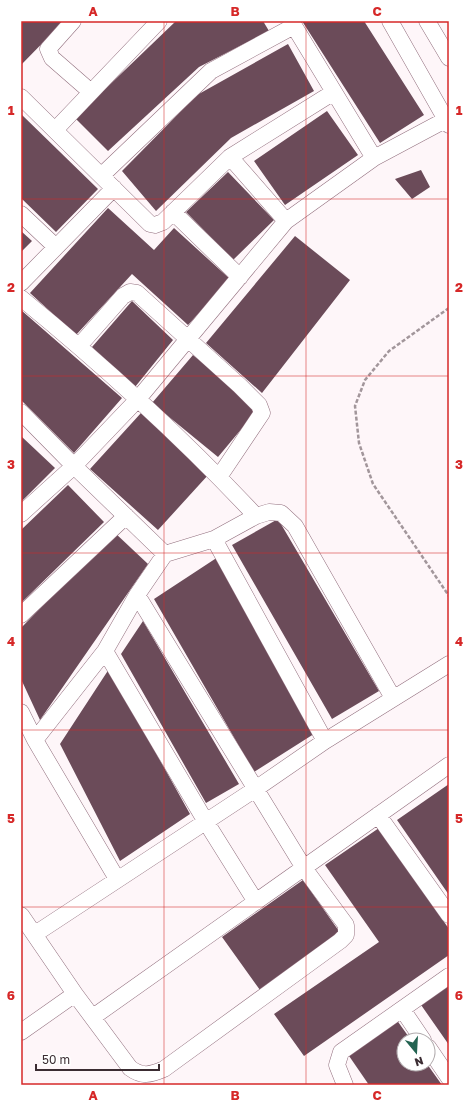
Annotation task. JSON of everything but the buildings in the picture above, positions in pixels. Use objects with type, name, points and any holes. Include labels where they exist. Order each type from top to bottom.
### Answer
[{"type":"street","points":[[73,21],[48,49],[52,58],[91,92]]},
{"type":"street","points":[[55,130],[159,21]]},
{"type":"street","points":[[21,514],[74,466],[138,399],[286,221],[374,158],[448,121],[390,21]]},
{"type":"street","points":[[427,21],[449,58]]},
{"type":"street","points":[[101,176],[211,71],[292,24],[374,158]]},
{"type":"street","points":[[21,97],[150,224],[154,225],[163,222],[230,157],[334,92]]},
{"type":"street","points":[[230,157],[286,221]]},
{"type":"street","points":[[21,283],[114,188]]},
{"type":"street","points":[[173,212],[240,277]]},
{"type":"street","points":[[21,214],[56,247]]},
{"type":"street","points":[[79,346],[123,296],[130,292],[137,293],[240,386],[259,405],[262,410],[262,414],[219,477]]},
{"type":"street","points":[[21,298],[79,346],[138,399],[219,477],[256,516]]},
{"type":"street","points":[[23,418],[165,554]]},
{"type":"street","points":[[35,740],[105,651],[136,595],[165,554],[214,540],[256,516],[269,512],[282,513],[295,526],[393,698]]},
{"type":"street","points":[[21,615],[126,516]]},
{"type":"street","points":[[214,540],[325,741]]},
{"type":"street","points":[[21,915],[74,994],[130,1068],[138,1074],[152,1074],[164,1069],[340,941],[346,935],[346,925],[304,868],[254,790],[136,595]]},
{"type":"street","points":[[105,651],[206,822],[256,902]]},
{"type":"street","points":[[35,934],[206,822],[325,741],[449,664]]},
{"type":"street","points":[[21,712],[35,740],[117,879]]},
{"type":"street","points":[[93,1018],[449,765]]},
{"type":"street","points":[[378,815],[449,916]]},
{"type":"street","points":[[345,1085],[337,1065],[341,1052],[449,976]]},
{"type":"street","points":[[21,1032],[74,994]]},
{"type":"street","points":[[402,1009],[418,1032]]},
{"type":"street","points":[[436,1059],[449,1078]]},
{"type":"path","points":[[449,308],[389,351],[365,380],[355,406],[359,443],[373,484],[449,596]]}]
